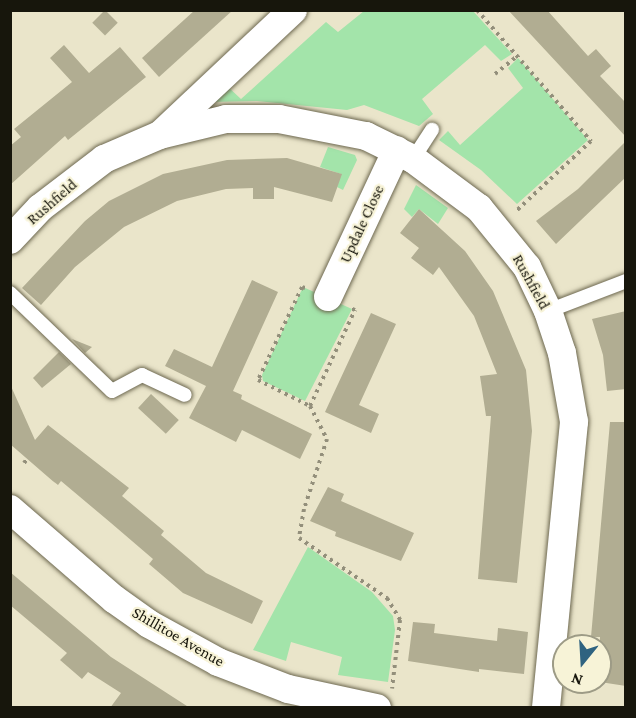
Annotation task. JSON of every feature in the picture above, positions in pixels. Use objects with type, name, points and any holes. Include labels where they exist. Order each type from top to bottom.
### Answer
[{"type":"street","name":"Rushfield","points":[[160,135],[293,10]]},
{"type":"street","name":"Rushfield","points":[[10,240],[40,208],[104,159],[160,135],[226,119],[279,119],[335,128],[405,155],[451,184],[498,227],[527,267],[548,311],[562,353],[574,422],[546,708]]},
{"type":"street","name":"Updale Close","points":[[327,297],[405,155]]},
{"type":"street","name":"Shillitoe Avenue","points":[[10,508],[123,605],[218,662],[288,689],[384,703]]},
{"type":"lane","points":[[405,155],[432,130]]},
{"type":"lane","points":[[548,311],[626,281]]},
{"type":"lane","points":[[10,293],[112,391],[142,375],[185,395]]},
{"type":"path","points":[[477,10],[591,141],[498,227]]},
{"type":"path","points":[[495,74],[517,56]]},
{"type":"path","points":[[310,406],[355,310],[302,287],[258,380],[310,406],[327,439],[304,509],[299,538],[387,598],[400,620],[384,703]]},
{"type":"path","points":[[24,463],[27,459]]},
{"type":"green space","points":[[364,11],[473,11],[512,54],[501,61],[485,45],[422,99],[433,114],[419,126],[364,105],[347,110],[257,101],[209,102],[226,85],[241,99],[326,22],[338,32]]},
{"type":"green space","points":[[518,58],[588,140],[517,204],[481,170],[439,140],[448,131],[460,145],[523,88],[508,68]]},
{"type":"green space","points":[[328,147],[355,155],[357,160],[343,190],[337,187],[341,174],[320,167]]},
{"type":"green space","points":[[416,185],[448,208],[438,224],[419,209],[412,217],[404,209]]},
{"type":"green space","points":[[303,287],[352,309],[305,401],[263,381],[262,375]]},
{"type":"green space","points":[[308,547],[372,592],[393,616],[395,630],[388,682],[338,675],[342,657],[291,642],[286,661],[253,650]]},
{"type":"building","points":[[105,10],[118,23],[105,35],[92,23]]},
{"type":"building","points":[[195,10],[233,10],[159,77],[142,58]]},
{"type":"building","points":[[508,10],[547,10],[588,56],[596,49],[611,66],[600,76],[626,103],[626,137]]},
{"type":"building","points":[[64,45],[89,73],[120,47],[146,77],[68,140],[65,136],[10,185],[10,146],[21,137],[14,129],[72,82],[50,58]]},
{"type":"building","points":[[626,141],[626,177],[556,244],[536,221],[578,189]]},
{"type":"building","points":[[287,158],[342,174],[332,202],[274,187],[274,199],[253,199],[253,188],[226,189],[177,201],[124,227],[75,267],[41,305],[22,288],[85,221],[109,201],[163,174],[227,160]]},
{"type":"building","points":[[419,209],[465,251],[493,291],[526,370],[532,431],[517,583],[478,579],[491,416],[486,416],[480,376],[497,374],[474,316],[439,267],[433,275],[411,258],[419,248],[400,233]]},
{"type":"building","points":[[252,280],[278,292],[233,391],[242,395],[241,399],[312,434],[300,459],[242,430],[236,442],[189,418],[206,386],[165,366],[174,349],[212,367]]},
{"type":"building","points":[[626,311],[626,389],[607,391],[603,355],[592,319]]},
{"type":"building","points":[[371,313],[396,324],[359,405],[379,414],[371,433],[325,412]]},
{"type":"building","points":[[72,339],[92,347],[85,353]]},
{"type":"building","points":[[59,352],[71,364],[42,388],[33,378]]},
{"type":"building","points":[[10,384],[35,440],[48,425],[129,488],[122,496],[164,531],[161,535],[206,573],[263,601],[252,624],[183,593],[149,564],[153,559],[61,481],[58,485],[53,481],[55,483],[10,444]]},
{"type":"building","points":[[151,394],[179,420],[166,434],[138,408]]},
{"type":"building","points":[[610,422],[626,422],[626,686],[612,684],[612,634],[591,634]]},
{"type":"building","points":[[328,487],[344,494],[341,501],[414,533],[401,561],[335,536],[336,532],[310,521]]},
{"type":"building","points":[[10,572],[111,657],[190,708],[110,708],[121,693],[88,672],[82,679],[60,660],[67,653],[10,605]]},
{"type":"building","points":[[413,622],[435,624],[434,633],[497,641],[498,628],[528,632],[524,674],[479,669],[479,672],[408,661]]}]
